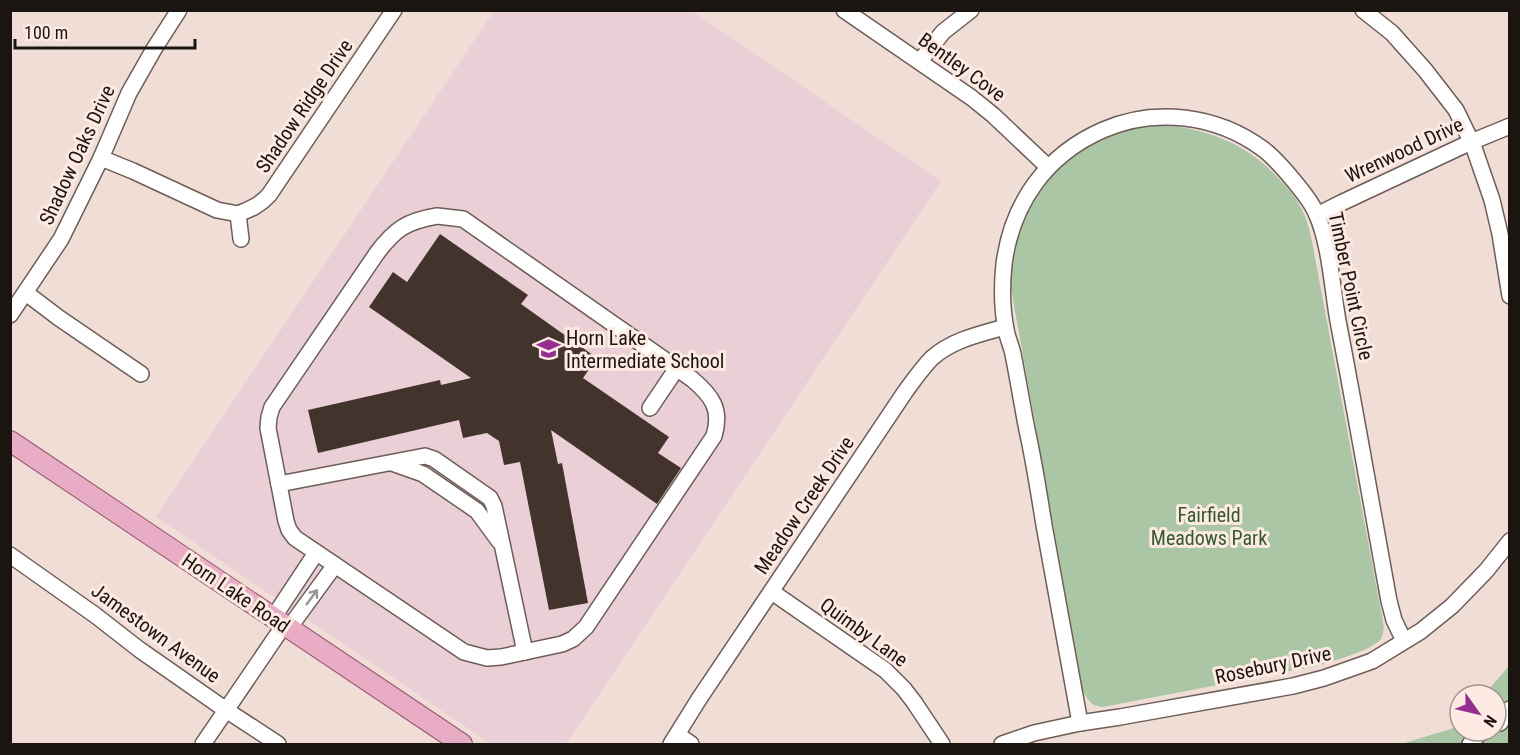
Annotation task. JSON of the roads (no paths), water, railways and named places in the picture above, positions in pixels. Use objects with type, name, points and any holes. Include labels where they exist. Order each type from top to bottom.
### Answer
[{"type":"main road","name":"Horn Lake Road","points":[[10,441],[462,744]]},
{"type":"street","name":"Shadow Oaks Drive","points":[[10,315],[61,239],[129,93],[179,10]]},
{"type":"street","name":"Shadow Ridge Drive","points":[[238,214],[261,203],[269,195],[394,10]]},
{"type":"street","name":"Bentley Cove","points":[[844,10],[993,114],[1048,167]]},
{"type":"street","points":[[920,61],[943,32],[971,10]]},
{"type":"street","points":[[1363,10],[1392,33],[1456,110],[1472,142],[1492,200],[1500,234],[1509,296]]},
{"type":"street","name":"Timber Point Circle","points":[[1080,723],[1027,430],[1005,327],[1004,266],[1010,235],[1017,215],[1028,194],[1048,167],[1084,139],[1105,129],[1139,119],[1189,118],[1213,124],[1252,142],[1283,167],[1308,199],[1317,215],[1326,250],[1389,601],[1394,620],[1404,641]]},
{"type":"street","name":"Wrenwood Drive","points":[[1317,215],[1509,126]]},
{"type":"street","points":[[100,158],[217,210],[238,214],[241,239]]},
{"type":"street","points":[[437,216],[463,219],[677,368],[698,384],[712,399],[717,418],[714,436],[586,627],[573,639],[562,644],[501,657],[487,658],[464,652],[316,553],[295,538],[289,530],[268,428],[272,407],[377,253],[390,236],[403,226],[437,216]]},
{"type":"street","points":[[26,293],[141,374]]},
{"type":"street","name":"Meadow Creek Drive","points":[[674,740],[699,699],[905,392],[932,358],[959,341],[1005,327]]},
{"type":"street","points":[[650,408],[677,368]]},
{"type":"street","points":[[279,484],[391,463],[423,474],[477,511],[503,546],[525,652]]},
{"type":"street","name":"Rosebury Drive","points":[[1002,744],[1034,733],[1080,723],[1282,688],[1324,678],[1372,661],[1436,620],[1452,606],[1486,571],[1509,541]]},
{"type":"street","points":[[203,744],[282,624],[316,553]]},
{"type":"street","name":"Jamestown Avenue","points":[[10,555],[140,650],[278,744]]},
{"type":"street","points":[[282,624],[335,565]]},
{"type":"street","name":"Quimby Lane","points":[[772,592],[891,675],[914,702],[942,744]]},
{"type":"street","points":[[674,740],[691,744]]},
{"type":"place","name":"Horn Lake Intermediate School","points":[[548,349]]},
{"type":"park label","name":"Fairfield Meadows Park","points":[[1209,526]]}]
